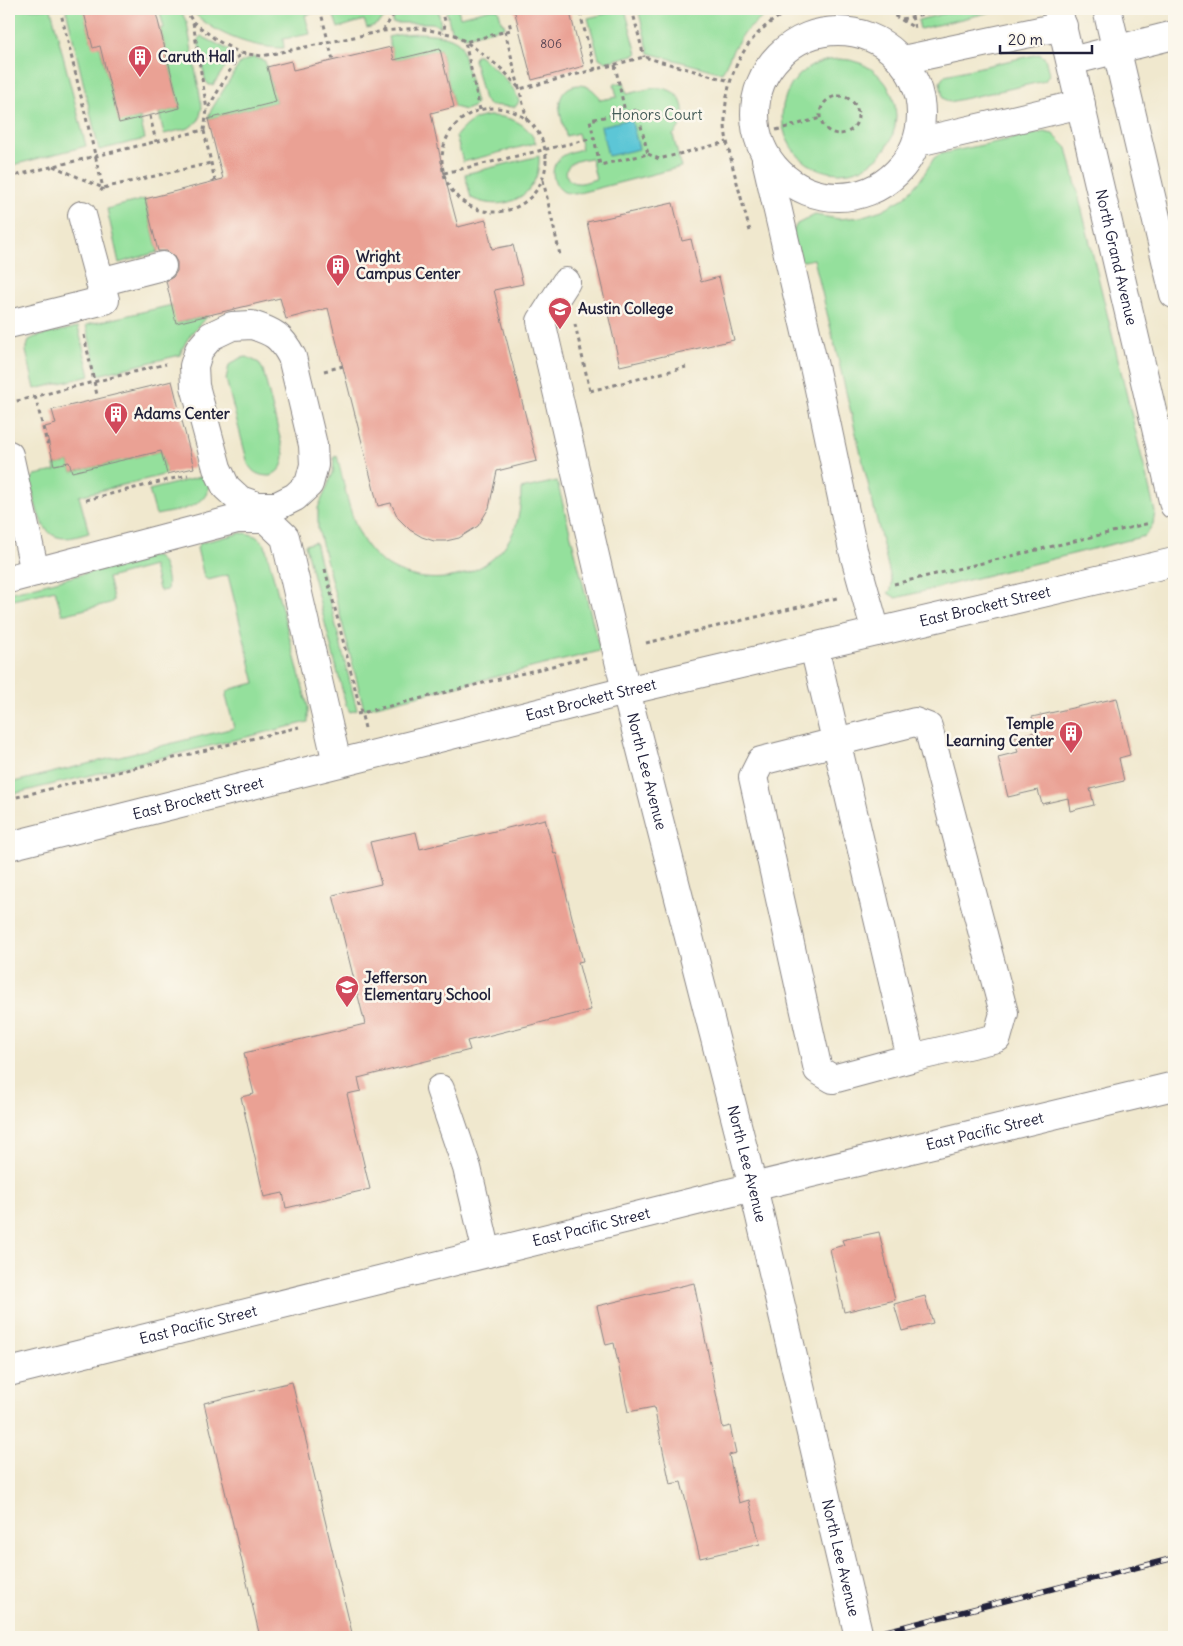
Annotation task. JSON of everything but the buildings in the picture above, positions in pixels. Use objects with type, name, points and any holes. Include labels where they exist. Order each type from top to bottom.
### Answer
[{"type":"street","points":[[1107,9],[1174,294]]},
{"type":"street","points":[[903,60],[1060,17]]},
{"type":"street","name":"North Grand Avenue","points":[[1060,17],[1174,505]]},
{"type":"street","points":[[761,145],[781,176],[803,191],[829,198],[856,197],[883,186],[904,167],[918,142],[923,113],[918,85],[903,60],[881,42],[854,32],[825,31],[800,40],[778,56],[762,78],[755,103],[756,130],[818,384],[853,550],[876,632]]},
{"type":"street","points":[[1071,61],[1174,35]]},
{"type":"street","points":[[918,142],[1081,104]]},
{"type":"street","points":[[9,324],[105,300],[82,215]]},
{"type":"street","points":[[100,282],[162,266]]},
{"type":"street","name":"North Lee Avenue","points":[[566,282],[541,321],[626,691],[753,1187],[859,1637]]},
{"type":"street","points":[[252,325],[271,332],[285,344],[292,357],[313,444],[314,465],[309,484],[295,498],[277,506],[257,506],[240,500],[221,477],[195,386],[194,366],[199,350],[211,336],[232,326],[252,325]]},
{"type":"street","points":[[9,455],[35,572]]},
{"type":"street","points":[[176,534],[212,507],[221,477]]},
{"type":"street","points":[[295,498],[285,521],[285,537],[337,763]]},
{"type":"street","points":[[9,579],[237,519],[266,519],[285,537]]},
{"type":"street","name":"East Brockett Street","points":[[9,846],[626,691],[1174,562]]},
{"type":"street","points":[[814,647],[911,1058]]},
{"type":"street","points":[[915,722],[928,727],[1004,1012],[997,1038],[911,1058],[832,1079],[818,1070],[753,777],[761,761],[915,722]]},
{"type":"street","name":"East Pacific Street","points":[[9,1372],[753,1187],[1174,1086]]},
{"type":"street","points":[[440,1089],[467,1168],[487,1253]]},
{"type":"path","points":[[60,9],[103,188]]},
{"type":"path","points":[[185,9],[193,22],[218,41],[240,53],[262,56],[329,44],[383,31],[419,28],[455,35],[503,70],[520,89]]},
{"type":"path","points":[[320,9],[333,60]]},
{"type":"path","points":[[383,31],[397,9]]},
{"type":"path","points":[[442,9],[445,21],[444,33]]},
{"type":"path","points":[[576,9],[580,13],[595,70]]},
{"type":"path","points":[[580,13],[597,9]]},
{"type":"path","points":[[632,9],[644,58]]},
{"type":"path","points":[[750,233],[727,142],[725,123],[726,100],[738,59],[752,39],[788,10],[795,9]]},
{"type":"path","points":[[882,9],[915,28],[912,17]]},
{"type":"path","points":[[901,20],[945,9]]},
{"type":"path","points":[[465,42],[511,30],[509,21]]},
{"type":"path","points":[[193,22],[207,110],[204,130],[215,181]]},
{"type":"path","points":[[505,31],[527,121]]},
{"type":"path","points":[[465,42],[480,110]]},
{"type":"path","points":[[207,110],[240,53]]},
{"type":"path","points":[[520,89],[644,58],[730,81]]},
{"type":"path","points":[[615,65],[625,112]]},
{"type":"path","points":[[837,96],[849,99],[858,109],[854,127],[843,134],[831,132],[826,128],[821,118],[823,106],[831,98],[837,96]]},
{"type":"path","points":[[497,109],[513,112],[527,121],[538,132],[545,148],[546,164],[542,180],[534,194],[521,204],[506,211],[488,212],[471,207],[456,197],[446,182],[442,164],[444,146],[452,130],[464,118],[480,110],[497,109]]},
{"type":"path","points":[[648,154],[637,110],[590,120],[600,165],[648,154],[659,159],[727,142]]},
{"type":"path","points":[[150,116],[156,142]]},
{"type":"path","points":[[761,145],[821,118]]},
{"type":"path","points":[[9,176],[204,130]]},
{"type":"path","points":[[444,172],[594,138]]},
{"type":"path","points":[[53,166],[103,188],[211,163]]},
{"type":"path","points":[[542,180],[592,398]]},
{"type":"path","points":[[78,307],[97,395]]},
{"type":"path","points":[[9,403],[174,362]]},
{"type":"path","points":[[590,391],[686,368]]},
{"type":"path","points":[[36,396],[47,443],[49,442]]},
{"type":"path","points":[[86,500],[221,477]]},
{"type":"path","points":[[323,561],[371,755]]},
{"type":"green space","points":[[9,9],[51,9],[86,146],[9,166]]},
{"type":"green space","points":[[66,9],[83,9],[93,47],[100,46],[119,122],[140,118],[145,139],[99,150]]},
{"type":"green space","points":[[159,9],[180,9],[187,23],[202,107],[199,120],[189,128],[164,134],[159,113],[180,108],[160,29],[164,28]]},
{"type":"green space","points":[[190,9],[317,9],[318,12],[305,15],[310,34],[283,39],[284,48],[259,45],[233,38],[210,26]]},
{"type":"green space","points":[[325,9],[392,9],[381,21],[371,27],[367,28],[364,20],[338,28],[332,10],[326,12]]},
{"type":"green space","points":[[403,9],[438,9],[441,27],[432,23],[392,23],[393,19]]},
{"type":"green space","points":[[446,9],[458,9],[460,17],[498,9],[505,27],[466,37],[451,30]]},
{"type":"green space","points":[[625,9],[637,54],[606,62],[599,58],[588,18]]},
{"type":"green space","points":[[638,9],[772,9],[744,33],[734,48],[722,73],[649,53]]},
{"type":"green space","points":[[963,9],[1003,9],[920,29],[918,20]]},
{"type":"green space","points":[[419,33],[447,37],[461,45],[476,103],[473,107],[465,110],[454,107],[440,49],[394,60],[388,37]]},
{"type":"green space","points":[[201,36],[229,50],[231,54],[230,60],[213,85],[209,85],[205,80],[198,39]]},
{"type":"green space","points":[[1039,54],[1045,58],[1049,74],[1045,81],[949,102],[943,98],[940,82],[945,75]]},
{"type":"green space","points":[[475,55],[479,55],[508,82],[519,101],[517,105],[514,107],[489,105],[484,100],[474,60]]},
{"type":"green space","points":[[253,57],[265,61],[276,102],[208,119],[210,112],[240,63]]},
{"type":"green space","points":[[839,59],[861,63],[880,75],[892,94],[896,116],[892,138],[880,157],[861,169],[839,173],[817,169],[798,157],[786,138],[782,116],[786,94],[798,75],[817,63]]},
{"type":"green space","name":"Honors Court","points":[[624,82],[627,94],[661,88],[676,94],[683,107],[682,122],[673,135],[681,167],[575,194],[564,192],[557,185],[553,176],[554,166],[562,156],[582,149],[578,133],[566,136],[560,110],[560,101],[563,94],[567,89],[579,85],[592,89],[600,100],[617,97],[614,84]],"holes":[[[591,158],[596,179],[582,183],[573,182],[570,181],[566,172],[574,162]]]},
{"type":"green space","points":[[489,116],[504,117],[517,122],[528,130],[536,143],[463,162],[456,136],[470,122]]},
{"type":"green space","points":[[1044,132],[1053,134],[1067,148],[1155,512],[1153,524],[1145,536],[896,598],[888,593],[891,590],[892,583],[814,259],[804,261],[798,259],[792,233],[797,224],[815,215],[839,219],[860,217],[882,210],[904,198],[921,179],[934,158],[940,154]]},
{"type":"green space","points":[[539,156],[538,170],[534,182],[519,198],[496,204],[471,198],[465,174]]},
{"type":"green space","points":[[145,199],[158,252],[119,263],[107,209]]},
{"type":"green space","points":[[172,305],[177,323],[208,316],[192,333],[180,355],[98,375],[86,325]]},
{"type":"green space","points":[[78,327],[90,376],[35,389],[26,351],[29,340]]},
{"type":"green space","points":[[247,357],[259,363],[263,370],[284,454],[281,468],[270,476],[257,473],[248,464],[226,379],[229,365],[240,358]]},
{"type":"green space","points":[[161,451],[167,474],[79,496],[89,533],[69,538],[57,537],[44,526],[37,509],[30,481],[35,475],[55,471],[54,465],[69,462],[72,472]]},
{"type":"green space","points":[[337,456],[349,505],[363,540],[370,550],[384,563],[402,572],[420,577],[440,578],[459,575],[478,568],[494,558],[507,543],[514,531],[521,489],[557,481],[600,651],[364,709],[318,528],[318,508],[333,473],[334,457]]},
{"type":"green space","points":[[208,475],[209,486],[201,501],[184,509],[156,515],[149,490]]},
{"type":"green space","points":[[241,533],[255,536],[265,545],[308,707],[308,722],[9,795],[9,781],[10,783],[234,728],[226,696],[227,692],[231,689],[255,683],[228,575],[208,580],[204,577],[197,548],[200,543]]},
{"type":"green space","points":[[315,542],[357,710],[350,712],[346,705],[305,545]]},
{"type":"green space","points":[[149,557],[157,557],[163,564],[167,578],[167,590],[160,591],[153,566],[108,578],[113,598],[113,601],[110,603],[66,614],[62,614],[55,590],[9,601],[9,593]]},
{"type":"water","points":[[631,119],[639,149],[608,156],[601,126]]},
{"type":"railway","points":[[863,1637],[1174,1558]]},
{"type":"place","name":"Caruth Hall","points":[[140,78]]},
{"type":"place","name":"Wright Campus Center","points":[[338,287]]},
{"type":"place","name":"Austin College","points":[[560,330]]},
{"type":"place","name":"Adams Center","points":[[116,435]]},
{"type":"place","name":"Temple Learning Center","points":[[1071,754]]},
{"type":"place","name":"Jefferson Elementary School","points":[[347,1008]]}]
